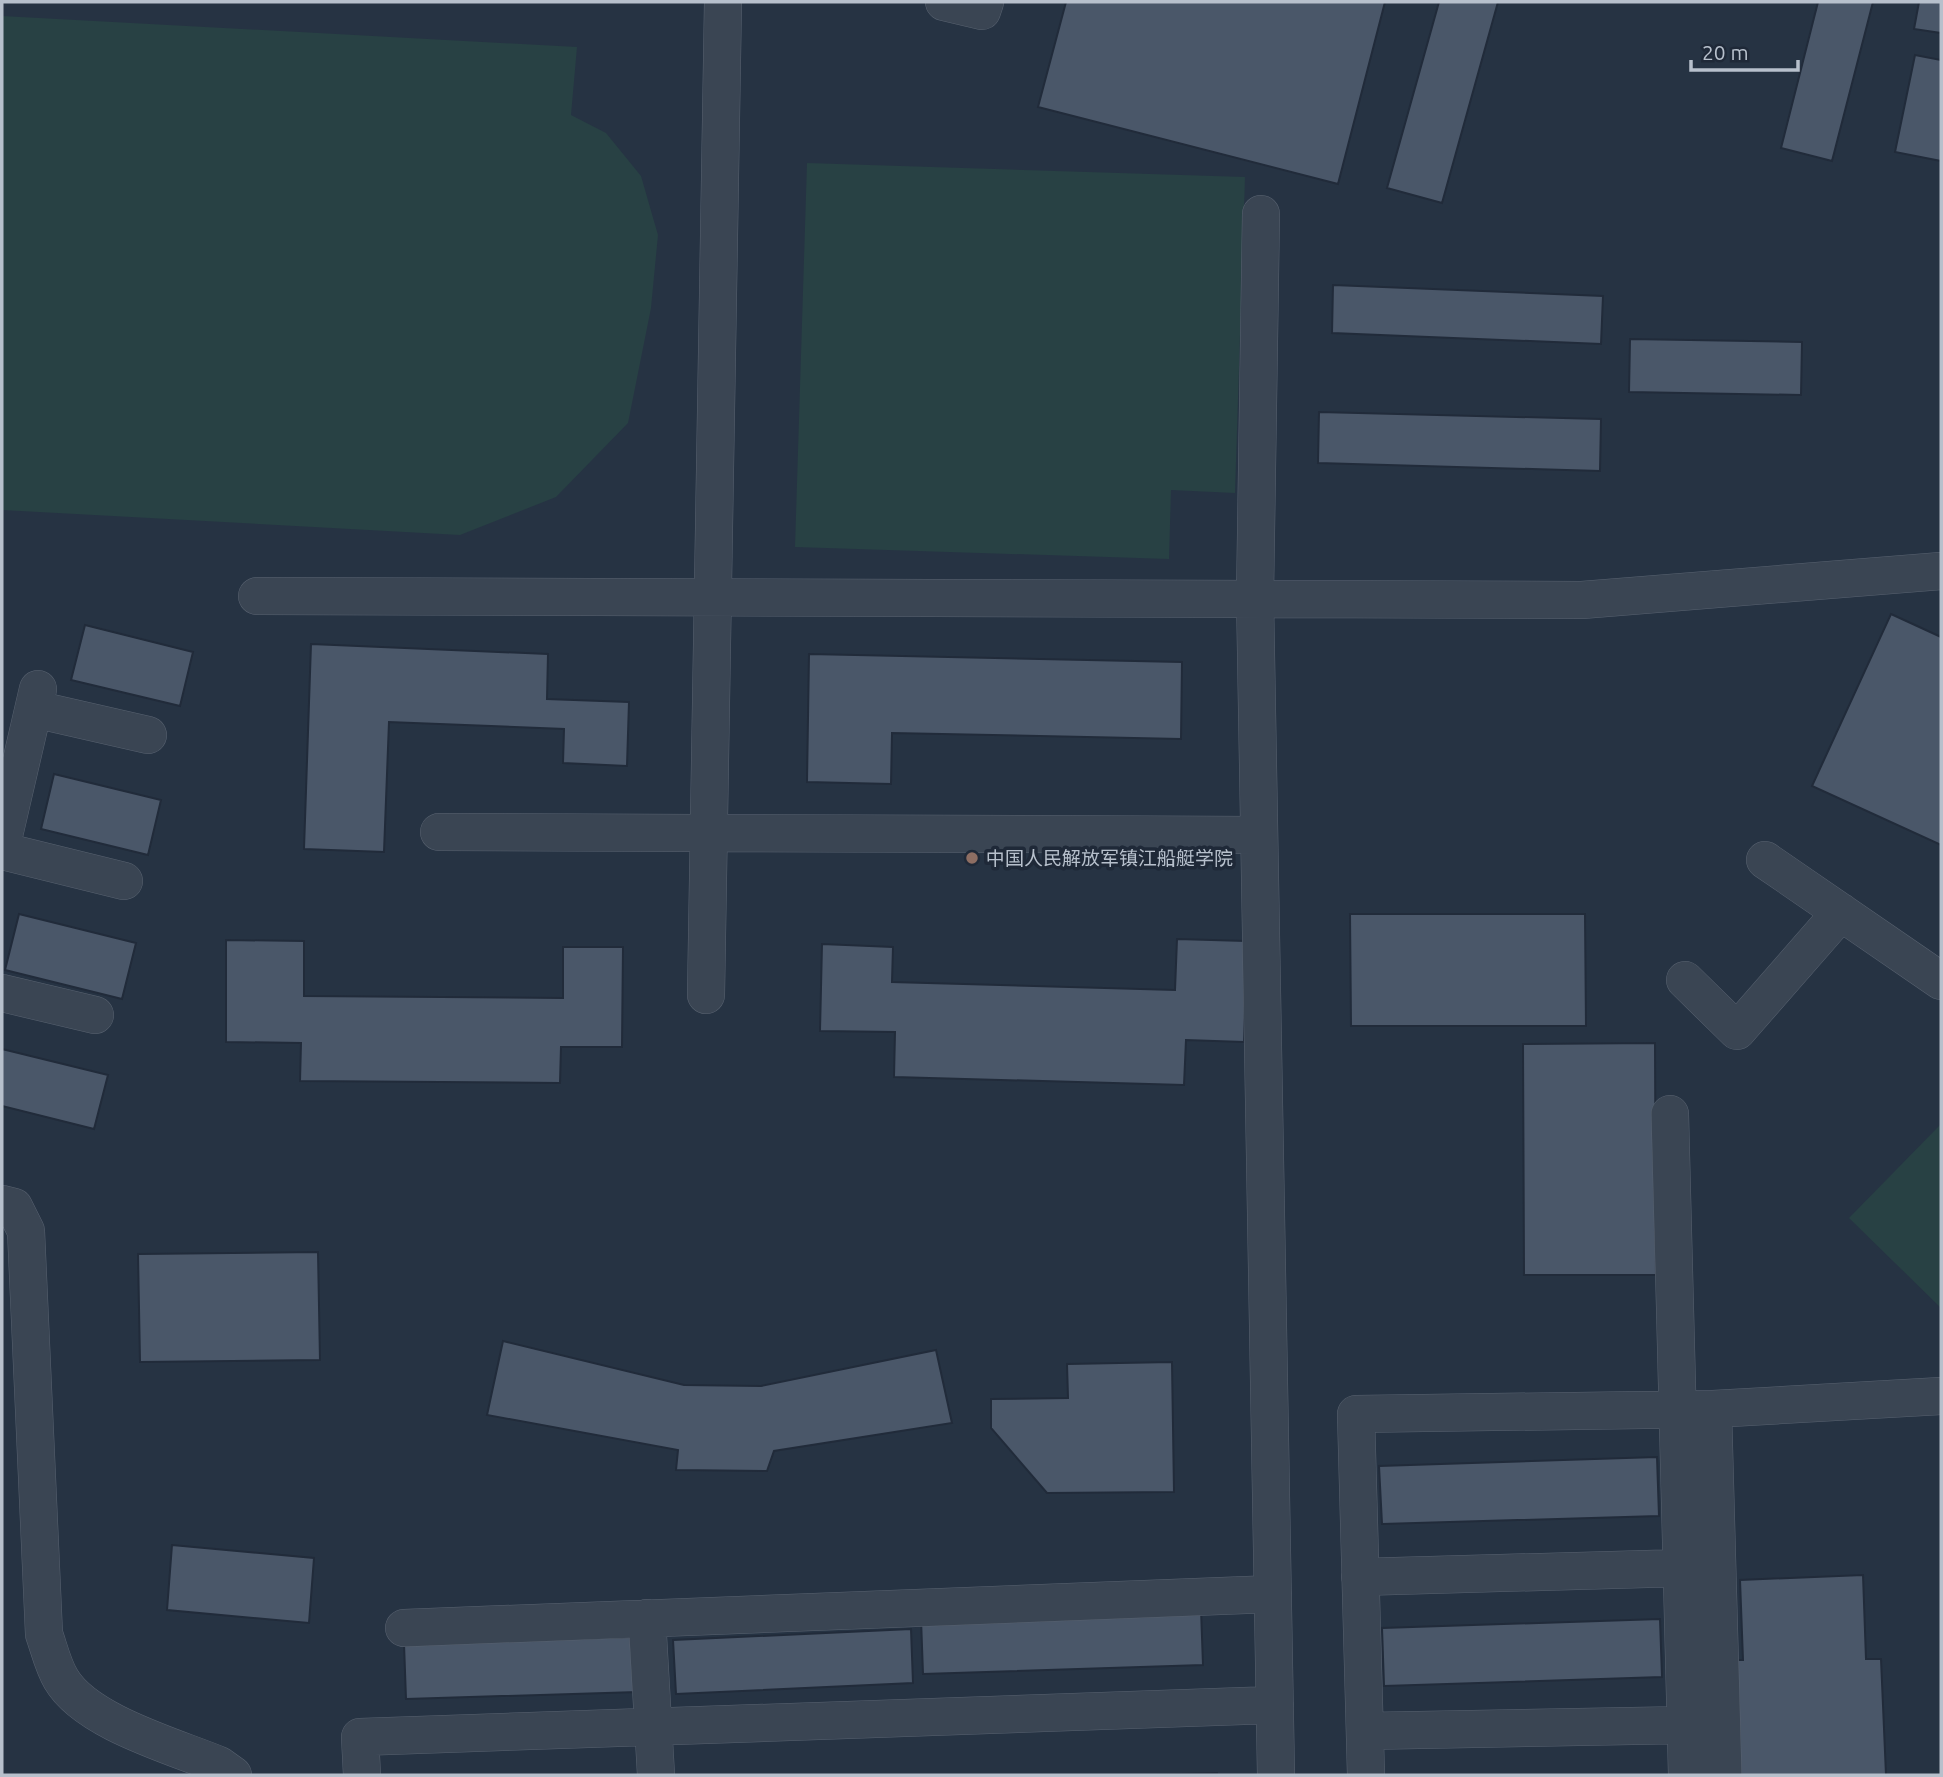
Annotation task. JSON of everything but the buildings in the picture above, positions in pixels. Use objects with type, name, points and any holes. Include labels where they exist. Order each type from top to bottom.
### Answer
[{"type":"street","points":[[706,995],[723,2]]},
{"type":"street","points":[[944,2],[982,11],[985,2]]},
{"type":"street","points":[[1261,214],[1255,597],[1276,1775]]},
{"type":"street","points":[[257,596],[1255,597],[1424,602],[1582,600],[1941,571]]},
{"type":"street","points":[[2,844],[36,699],[148,735]]},
{"type":"street","points":[[439,832],[1259,835]]},
{"type":"street","points":[[2,851],[124,881]]},
{"type":"street","points":[[1765,860],[1941,981]]},
{"type":"street","points":[[1685,980],[1737,1031],[1841,912]]},
{"type":"street","points":[[2,993],[95,1015]]},
{"type":"street","points":[[1670,1114],[1723,1775]]},
{"type":"street","points":[[2,1204],[14,1207],[26,1231],[44,1634],[60,1679],[80,1703],[121,1725],[219,1765],[233,1775]]},
{"type":"street","points":[[1366,1775],[1356,1414],[1695,1409],[1941,1396]]},
{"type":"street","points":[[1687,1775],[1682,1568],[1695,1409]]},
{"type":"street","points":[[1360,1577],[1682,1568]]},
{"type":"street","points":[[404,1628],[1273,1594]]},
{"type":"street","points":[[647,1618],[656,1775]]},
{"type":"street","points":[[362,1775],[360,1737],[1275,1705]]},
{"type":"street","points":[[1365,1731],[1686,1725]]},
{"type":"green space","points":[[2,16],[577,47],[571,115],[606,133],[641,176],[658,235],[651,308],[628,423],[556,497],[460,535],[2,510]]},
{"type":"green space","points":[[807,163],[1245,177],[1235,493],[1171,490],[1169,559],[795,547]]},
{"type":"green space","points":[[1941,1124],[1941,1308],[1849,1218]]},
{"type":"place","name":"中国人民解放军镇江船艇学院","points":[[972,858]]}]
